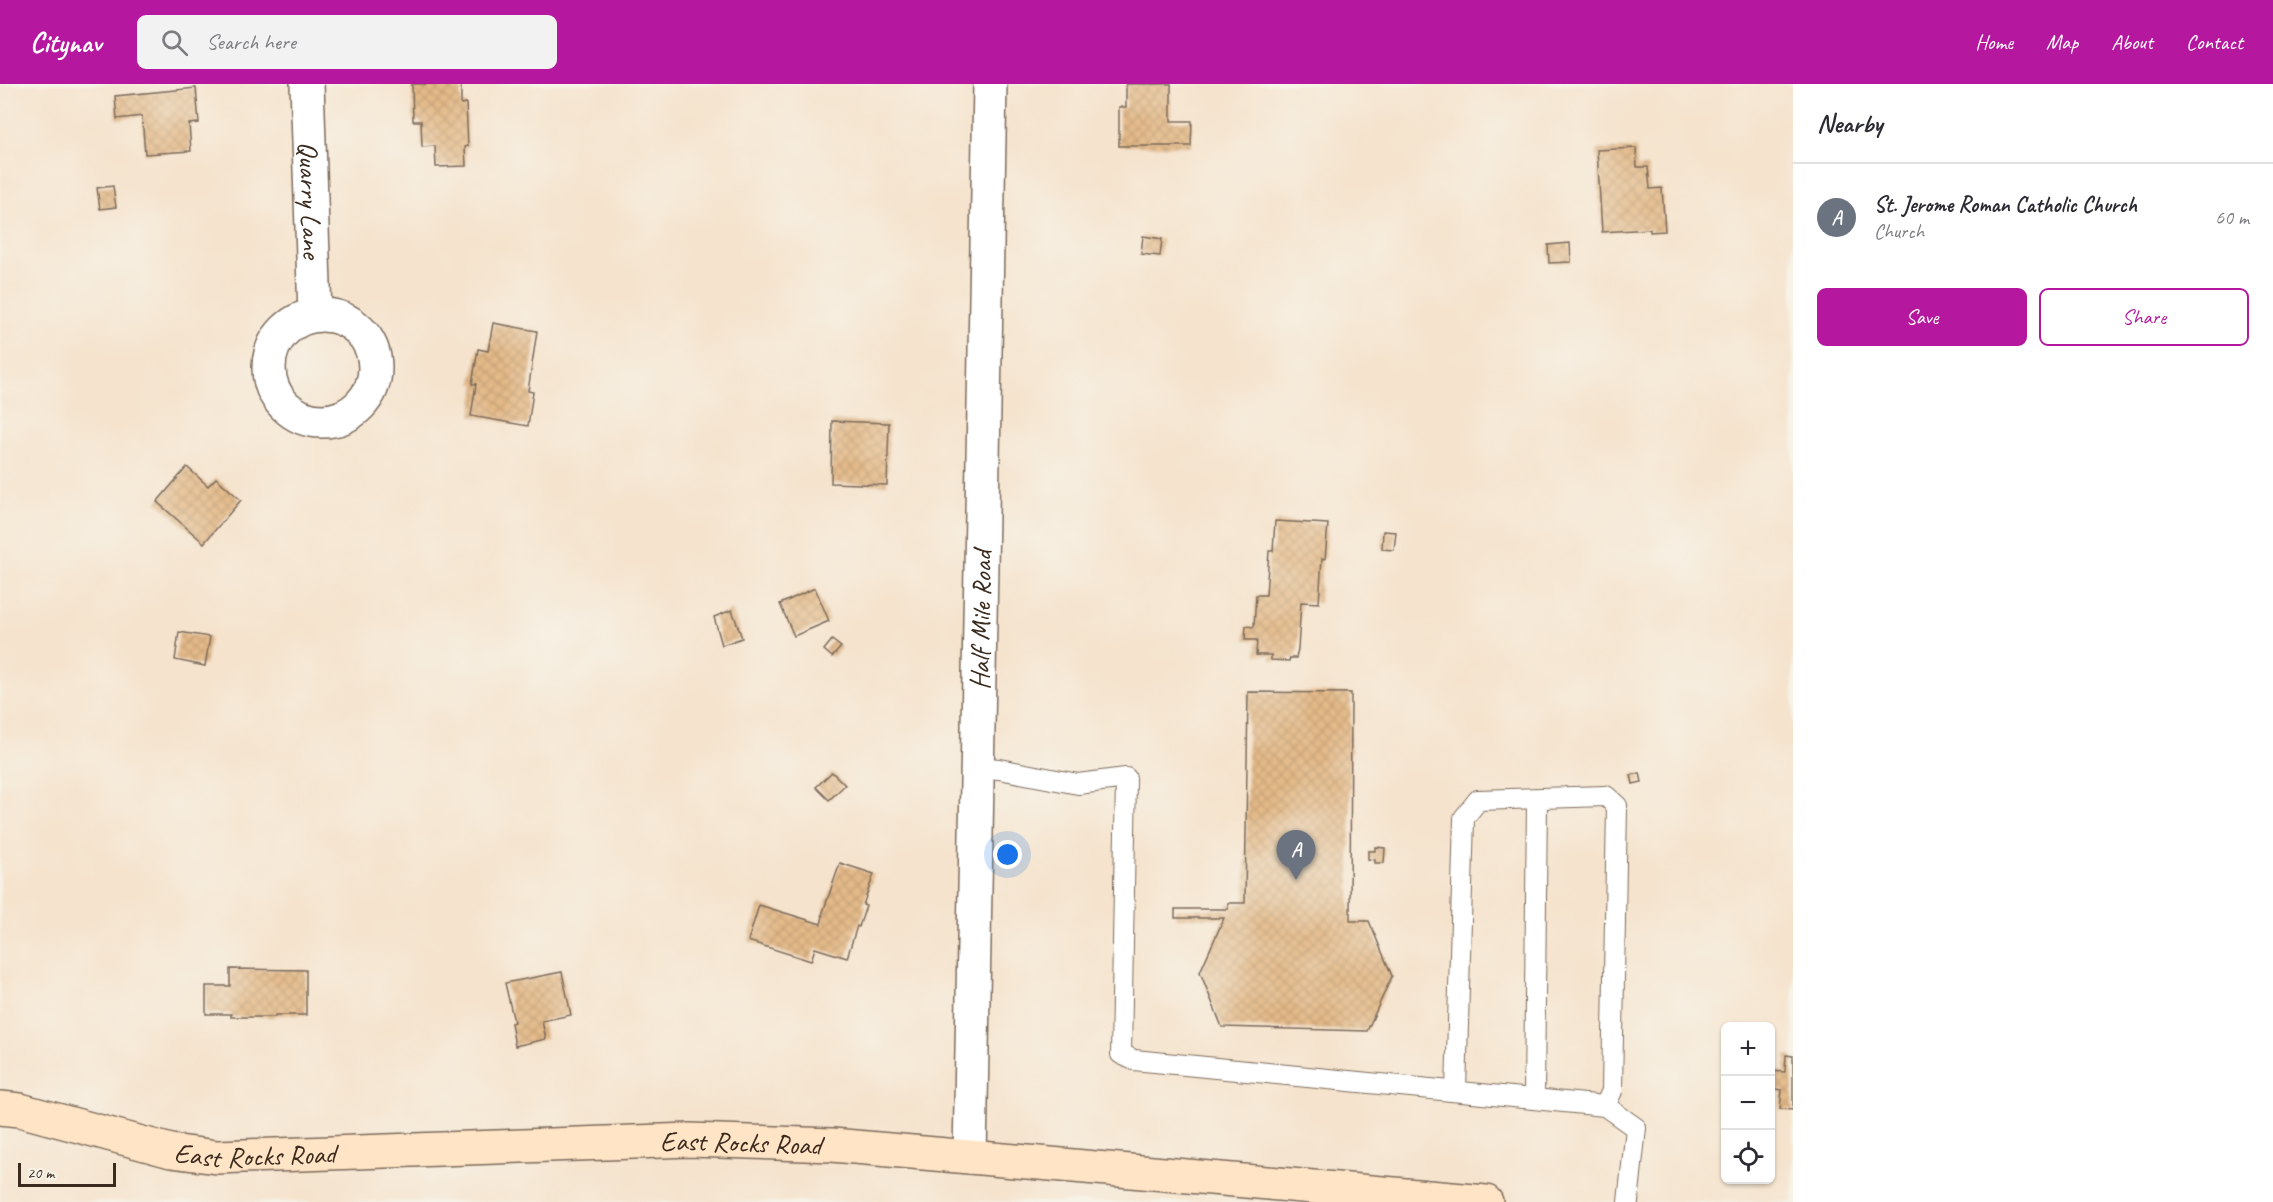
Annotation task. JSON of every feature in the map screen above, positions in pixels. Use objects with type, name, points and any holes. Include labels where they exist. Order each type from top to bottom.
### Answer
[{"type":"street","name":"Quarry Lane","points":[[307,84],[315,314]]},
{"type":"street","name":"Half Mile Road","points":[[970,1157],[990,84]]},
{"type":"street","name":"East Rocks Road","points":[[0,1108],[20,1110],[171,1151],[217,1157],[690,1140],[832,1145],[1486,1202]]},
{"type":"lane","points":[[976,767],[999,769],[1078,784],[1126,778],[1121,1054],[1134,1060],[1605,1106],[1636,1128],[1628,1202]]},
{"type":"lane","points":[[1456,1091],[1464,818],[1478,800],[1605,796],[1617,806],[1612,1091],[1605,1106]]},
{"type":"lane","points":[[1533,1098],[1537,799]]},
{"type":"building","points":[[412,84],[461,84],[461,104],[466,103],[468,146],[465,147],[466,166],[436,167],[435,146],[422,147],[421,121],[413,121]]},
{"type":"building","points":[[1126,84],[1171,84],[1171,121],[1192,121],[1191,146],[1119,146],[1119,107],[1126,107]]},
{"type":"building","points":[[196,88],[199,123],[189,124],[191,151],[145,154],[142,116],[117,119],[115,96]]},
{"type":"building","points":[[1636,148],[1637,167],[1648,167],[1650,189],[1662,188],[1665,231],[1650,232],[1650,229],[1602,232],[1597,150]]},
{"type":"building","points":[[113,186],[116,207],[100,209],[97,188]]},
{"type":"building","points":[[1143,236],[1162,239],[1160,256],[1141,254]]},
{"type":"building","points":[[1570,243],[1571,262],[1549,263],[1548,245]]},
{"type":"building","points":[[493,323],[537,331],[528,391],[533,392],[528,426],[471,416],[476,384],[472,384],[478,349],[488,351]]},
{"type":"building","points":[[832,421],[889,423],[887,485],[831,483]]},
{"type":"building","points":[[187,467],[208,486],[216,478],[241,500],[204,543],[157,502]]},
{"type":"building","points":[[1275,521],[1328,524],[1325,559],[1322,558],[1319,603],[1301,602],[1298,649],[1296,658],[1290,658],[1289,661],[1271,660],[1271,655],[1256,655],[1257,640],[1245,640],[1246,626],[1254,627],[1256,595],[1266,595],[1269,551],[1273,551]]},
{"type":"building","points":[[1383,531],[1396,532],[1394,550],[1382,549]]},
{"type":"building","points":[[815,588],[829,621],[794,636],[780,604]]},
{"type":"building","points":[[732,610],[742,638],[722,645],[714,617]]},
{"type":"building","points":[[179,632],[210,637],[205,666],[175,660]]},
{"type":"building","points":[[832,640],[841,647],[832,657],[824,650]]},
{"type":"building","points":[[1248,692],[1351,693],[1350,921],[1369,921],[1392,976],[1367,1031],[1222,1027],[1200,972],[1224,918],[1175,918],[1175,909],[1228,909],[1228,903],[1245,903]]},
{"type":"building","points":[[832,772],[845,785],[829,800],[816,787]]},
{"type":"building","points":[[1640,773],[1642,782],[1633,784],[1631,775]]},
{"type":"building","points":[[1375,847],[1385,848],[1384,863],[1375,863],[1375,860],[1368,859],[1368,851],[1375,851]]},
{"type":"building","points":[[840,863],[874,874],[863,905],[866,906],[847,958],[815,948],[811,961],[748,941],[759,905],[821,924]]},
{"type":"building","points":[[230,969],[306,970],[306,1015],[231,1017],[231,1014],[206,1014],[206,986],[230,986]]},
{"type":"building","points":[[562,972],[571,1015],[542,1021],[546,1039],[515,1046],[511,1023],[514,1022],[505,983]]},
{"type":"building","points":[[1786,1055],[1793,1056],[1793,1110],[1780,1109],[1782,1090],[1775,1089],[1775,1071],[1785,1072]]},
{"type":"place","name":"St. Jerome Roman Catholic Church","points":[[1296,880]]}]
